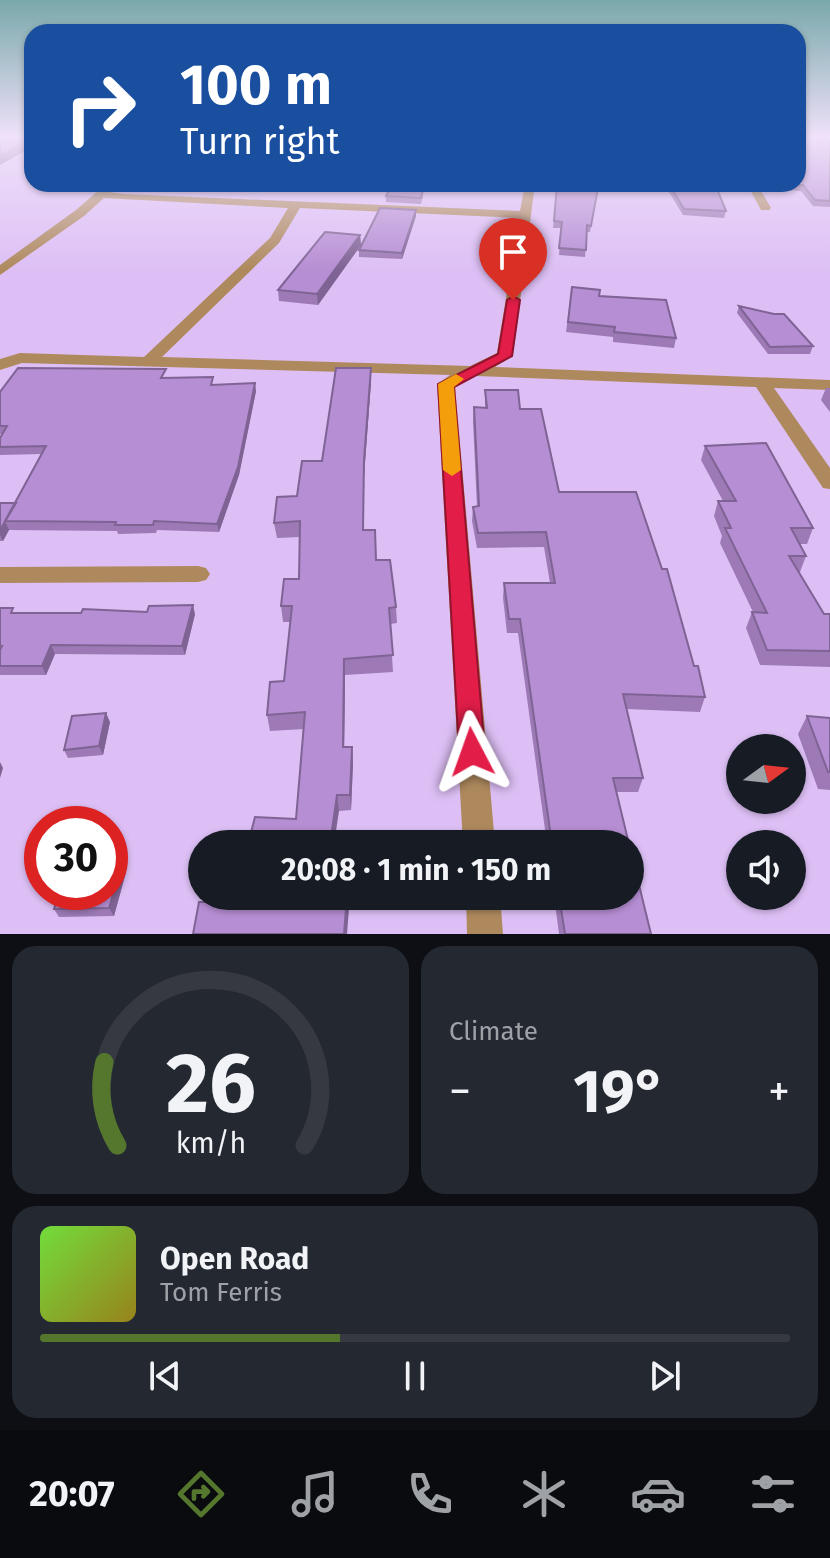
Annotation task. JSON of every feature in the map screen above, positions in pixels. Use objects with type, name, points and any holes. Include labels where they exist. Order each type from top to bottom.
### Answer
[{"type":"street","points":[[0,271],[104,192]]},
{"type":"street","points":[[478,830],[446,384],[505,356],[529,192]]},
{"type":"street","points":[[756,192],[765,208]]},
{"type":"street","points":[[101,194],[526,215]]},
{"type":"street","points":[[148,362],[275,240],[296,205]]},
{"type":"street","points":[[0,365],[20,358],[830,385]]},
{"type":"street","points":[[762,384],[830,483]]},
{"type":"street","points":[[0,575],[198,574]]},
{"type":"street","points":[[484,910],[485,934]]},
{"type":"building","points":[[806,183],[830,183],[830,201],[815,200],[806,189]]},
{"type":"building","points":[[388,192],[422,192],[421,198],[386,196]]},
{"type":"building","points":[[556,192],[597,192],[591,226],[587,225],[586,250],[559,248],[562,222],[554,221]]},
{"type":"building","points":[[674,192],[718,192],[726,211],[684,209]]},
{"type":"building","points":[[380,208],[416,210],[402,253],[359,250]]},
{"type":"building","points":[[325,232],[360,235],[317,294],[278,290]]},
{"type":"building","points":[[572,287],[600,290],[599,296],[666,300],[676,338],[614,332],[615,327],[568,322]]},
{"type":"building","points":[[739,306],[784,314],[813,346],[770,347]]},
{"type":"building","points":[[18,368],[166,369],[161,378],[213,377],[211,385],[255,383],[238,467],[217,524],[154,521],[153,525],[115,525],[116,522],[5,521],[46,446],[0,447],[0,438],[7,426],[0,426],[0,392]]},
{"type":"building","points":[[336,368],[371,368],[364,460],[363,530],[375,530],[376,560],[390,560],[396,607],[389,608],[393,655],[344,659],[343,747],[352,747],[350,795],[337,795],[332,830],[252,830],[255,817],[296,819],[305,712],[267,715],[270,682],[284,681],[292,606],[281,606],[284,579],[299,579],[300,521],[274,523],[277,497],[297,496],[302,461],[322,461]]},
{"type":"building","points":[[485,390],[518,390],[520,409],[541,409],[559,492],[636,492],[662,569],[667,569],[705,697],[623,694],[643,778],[613,778],[626,830],[550,830],[520,619],[509,619],[504,583],[555,583],[546,532],[478,533],[473,507],[479,506],[474,407],[487,408]]},
{"type":"building","points":[[766,443],[813,528],[791,528],[806,556],[789,556],[824,614],[830,614],[830,651],[767,650],[752,612],[767,613],[725,528],[731,528],[718,501],[736,501],[705,446]]},
{"type":"building","points":[[0,503],[16,503],[0,530]]},
{"type":"building","points":[[193,605],[182,646],[51,645],[42,666],[0,666],[0,608],[13,608],[11,613],[81,613],[83,609],[147,612],[149,606]]},
{"type":"building","points":[[106,713],[99,746],[64,750],[72,716]]},
{"type":"building","points":[[807,716],[830,718],[830,772],[828,772]]},
{"type":"building","points":[[644,905],[651,934],[565,934],[561,910],[644,910]]},
{"type":"building","points":[[198,910],[346,910],[344,934],[193,934]]},
{"type":"slow traffic","points":[[452,470],[446,384],[456,379]]},
{"type":"route","points":[[472,752],[446,384],[505,356],[513,300]]}]
